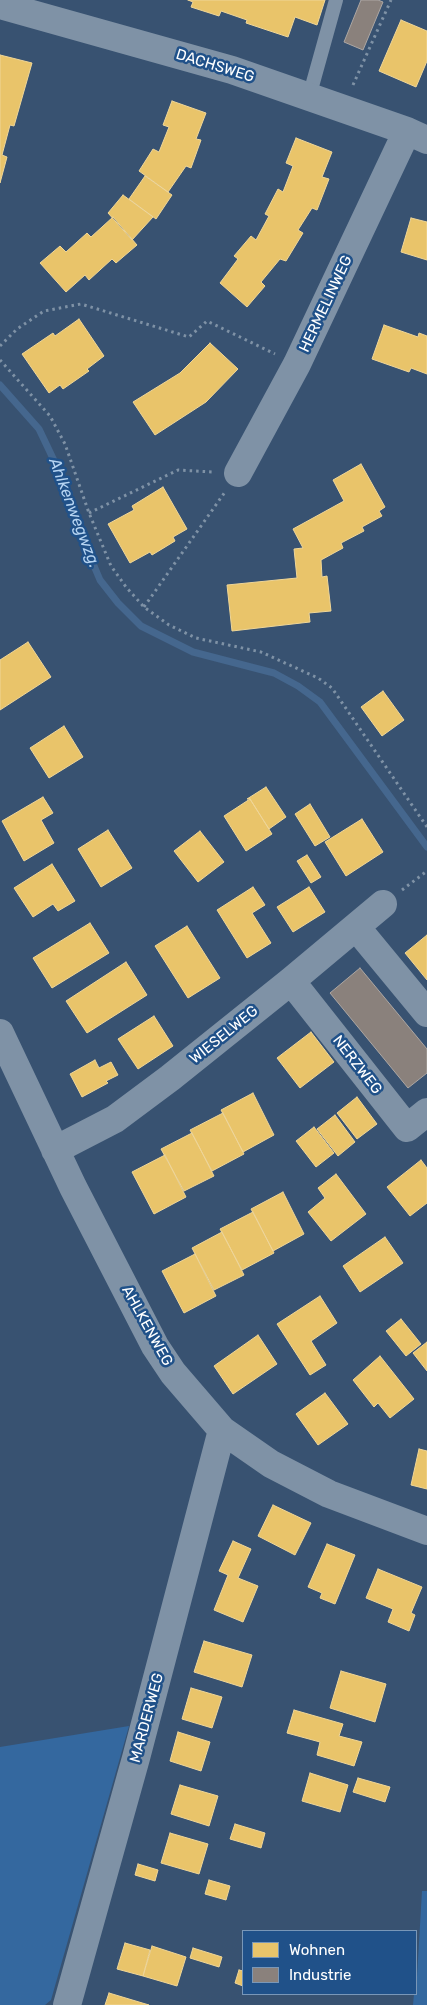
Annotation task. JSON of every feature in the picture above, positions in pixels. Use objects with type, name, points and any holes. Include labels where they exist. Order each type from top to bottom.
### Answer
[{"type":"street","name":"DACHSWEG","points":[[0,5],[232,70],[417,135]]},
{"type":"street","name":"HERMELINWEG","points":[[238,474],[417,135]]},
{"type":"street","name":"WIESELWEG","points":[[55,1150],[115,1119],[170,1078],[383,904]]},
{"type":"street","points":[[356,926],[427,1012]]},
{"type":"street","name":"NERZWEG","points":[[291,981],[407,1128],[427,1112]]},
{"type":"street","name":"AHLKENWEG","points":[[0,1033],[55,1150],[155,1346],[173,1373],[222,1430],[271,1464],[329,1494],[427,1531]]},
{"type":"street","name":"MARDERWEG","points":[[67,2005],[138,1750],[222,1430]]},
{"type":"lane","points":[[309,97],[336,0]]},
{"type":"path","points":[[343,109],[391,0]]},
{"type":"path","points":[[0,346],[17,329],[44,311],[81,304],[190,337],[207,320],[297,364]]},
{"type":"path","points":[[0,360],[50,416],[66,444],[89,513],[111,566],[144,607],[170,625],[196,638],[261,652],[318,678],[332,688],[427,827]]},
{"type":"path","points":[[89,513],[178,470],[238,474]]},
{"type":"path","points":[[144,607],[238,474]]},
{"type":"path","points":[[420,876],[427,871]]},
{"type":"shaded area","points":[[129,1726],[51,2000],[45,2005],[0,2005],[0,1747]]},
{"type":"shaded area","points":[[422,1891],[427,1891],[427,2005],[413,2005],[414,1995],[417,1995]]},
{"type":"building: Wohnen","points":[[188,0],[325,0],[317,25],[295,17],[288,37],[246,23],[247,20],[221,11],[219,16],[191,7],[193,2]]},
{"type":"building: Wohnen","points":[[401,20],[427,31],[427,61],[416,87],[379,71]]},
{"type":"building: Wohnen","points":[[0,55],[32,63],[14,126],[10,125],[2,155],[7,157],[0,183]]},
{"type":"building: Wohnen","points":[[172,101],[206,113],[196,139],[201,140],[191,168],[186,166],[168,192],[139,171],[153,149],[159,152],[169,127],[163,125]]},
{"type":"building: Wohnen","points":[[296,138],[332,152],[322,177],[329,179],[317,210],[312,208],[298,230],[303,233],[286,261],[280,259],[261,282],[265,286],[247,307],[220,283],[238,259],[234,256],[251,236],[256,240],[269,216],[265,214],[278,189],[283,192],[293,166],[286,163]]},
{"type":"building: Wohnen","points":[[145,176],[172,195],[156,219],[129,199]]},
{"type":"building: Wohnen","points":[[123,195],[153,217],[132,240],[108,213]]},
{"type":"building: Wohnen","points":[[113,217],[137,245],[116,263],[112,259],[89,280],[85,275],[66,292],[40,263],[60,246],[66,252],[87,233],[91,237]]},
{"type":"building: Wohnen","points":[[411,218],[427,222],[427,260],[401,252]]},
{"type":"building: Wohnen","points":[[79,319],[104,356],[87,369],[89,371],[63,389],[60,385],[49,393],[22,354],[53,333],[55,336]]},
{"type":"building: Wohnen","points":[[384,325],[418,337],[419,333],[427,336],[427,374],[411,368],[409,372],[372,359]]},
{"type":"building: Wohnen","points":[[210,343],[238,369],[206,402],[155,435],[133,402],[180,373]]},
{"type":"building: Wohnen","points":[[361,464],[385,507],[379,511],[382,516],[362,527],[364,531],[341,543],[343,548],[321,560],[322,577],[327,576],[331,611],[309,613],[310,622],[232,631],[227,585],[297,578],[294,549],[303,548],[293,529],[344,501],[333,480]]},
{"type":"building: Wohnen","points":[[163,487],[187,529],[173,537],[175,541],[152,555],[150,552],[130,563],[108,524],[134,510],[132,506]]},
{"type":"building: Wohnen","points":[[28,642],[51,677],[0,710],[0,660]]},
{"type":"building: Wohnen","points":[[383,691],[404,720],[382,736],[361,707]]},
{"type":"building: Wohnen","points":[[64,726],[83,757],[49,778],[30,748]]},
{"type":"building: Wohnen","points":[[266,787],[286,817],[269,829],[250,799],[247,799]]},
{"type":"building: Wohnen","points":[[43,797],[53,813],[41,820],[54,843],[24,861],[2,821]]},
{"type":"building: Wohnen","points":[[250,799],[272,834],[246,851],[224,816]]},
{"type":"building: Wohnen","points":[[310,804],[330,837],[315,846],[295,814]]},
{"type":"building: Wohnen","points":[[362,819],[383,852],[346,876],[325,842]]},
{"type":"building: Wohnen","points":[[108,830],[132,868],[101,887],[78,849]]},
{"type":"building: Wohnen","points":[[200,831],[224,862],[198,882],[174,851]]},
{"type":"building: Wohnen","points":[[307,855],[321,877],[311,883],[297,861]]},
{"type":"building: Wohnen","points":[[52,864],[75,901],[58,911],[53,904],[33,917],[14,888]]},
{"type":"building: Wohnen","points":[[253,887],[265,905],[252,913],[271,943],[247,958],[217,910]]},
{"type":"building: Wohnen","points":[[309,887],[325,912],[293,932],[277,907]]},
{"type":"building: Wohnen","points":[[90,923],[109,953],[52,988],[33,958]]},
{"type":"building: Wohnen","points":[[187,926],[220,978],[188,998],[155,946]]},
{"type":"building: Wohnen","points":[[427,935],[427,980],[405,953]]},
{"type":"building: Wohnen","points":[[126,962],[147,995],[87,1033],[66,1001]]},
{"type":"building: Wohnen","points":[[154,1016],[173,1046],[138,1069],[118,1039]]},
{"type":"building: Wohnen","points":[[311,1032],[334,1062],[300,1088],[277,1058]]},
{"type":"building: Wohnen","points":[[95,1060],[99,1068],[111,1062],[118,1075],[106,1081],[108,1083],[82,1097],[70,1074]]},
{"type":"building: Wohnen","points":[[253,1093],[274,1135],[243,1152],[221,1110]]},
{"type":"building: Wohnen","points":[[357,1097],[377,1124],[357,1139],[337,1113]]},
{"type":"building: Wohnen","points":[[223,1113],[244,1154],[212,1171],[190,1130]]},
{"type":"building: Wohnen","points":[[335,1115],[355,1142],[338,1156],[317,1129]]},
{"type":"building: Wohnen","points":[[314,1127],[334,1153],[316,1167],[296,1141]]},
{"type":"building: Wohnen","points":[[192,1133],[214,1176],[184,1191],[161,1149]]},
{"type":"building: Wohnen","points":[[165,1155],[186,1197],[154,1214],[132,1172]]},
{"type":"building: Wohnen","points":[[421,1160],[427,1168],[427,1203],[410,1216],[387,1187]]},
{"type":"building: Wohnen","points":[[336,1174],[366,1214],[331,1241],[308,1212],[325,1198],[318,1188]]},
{"type":"building: Wohnen","points":[[283,1192],[304,1234],[273,1251],[251,1209]]},
{"type":"building: Wohnen","points":[[253,1212],[274,1253],[242,1270],[220,1229]]},
{"type":"building: Wohnen","points":[[222,1232],[244,1275],[214,1290],[192,1248]]},
{"type":"building: Wohnen","points":[[385,1237],[403,1263],[360,1292],[343,1266]]},
{"type":"building: Wohnen","points":[[195,1254],[216,1296],[184,1313],[162,1271]]},
{"type":"building: Wohnen","points":[[320,1296],[337,1323],[311,1341],[326,1365],[310,1375],[277,1324]]},
{"type":"building: Wohnen","points":[[401,1319],[421,1344],[406,1356],[386,1331]]},
{"type":"building: Wohnen","points":[[258,1335],[277,1364],[233,1394],[214,1366]]},
{"type":"building: Wohnen","points":[[427,1342],[427,1371],[413,1353]]},
{"type":"building: Wohnen","points":[[380,1356],[414,1399],[390,1418],[378,1403],[374,1407],[353,1380]]},
{"type":"building: Wohnen","points":[[325,1393],[348,1424],[318,1445],[296,1414]]},
{"type":"building: Wohnen","points":[[419,1449],[427,1451],[427,1489],[411,1485]]},
{"type":"building: Wohnen","points":[[273,1505],[311,1523],[295,1555],[258,1536]]},
{"type":"building: Wohnen","points":[[233,1541],[251,1549],[238,1578],[258,1586],[243,1622],[214,1610],[228,1575],[219,1571]]},
{"type":"building: Wohnen","points":[[327,1544],[355,1555],[335,1604],[320,1598],[322,1593],[308,1587]]},
{"type":"building: Wohnen","points":[[378,1569],[422,1587],[411,1613],[415,1615],[409,1631],[388,1622],[393,1609],[366,1598]]},
{"type":"building: Wohnen","points":[[204,1641],[252,1655],[242,1687],[194,1672]]},
{"type":"building: Wohnen","points":[[341,1671],[386,1684],[375,1722],[330,1708]]},
{"type":"building: Wohnen","points":[[191,1688],[222,1697],[212,1728],[182,1719]]},
{"type":"building: Wohnen","points":[[294,1710],[343,1724],[339,1736],[362,1742],[354,1766],[317,1755],[320,1742],[287,1733]]},
{"type":"building: Wohnen","points":[[178,1732],[210,1742],[201,1771],[170,1761]]},
{"type":"building: Wohnen","points":[[310,1773],[348,1785],[340,1812],[302,1801]]},
{"type":"building: Wohnen","points":[[358,1778],[390,1787],[385,1802],[353,1792]]},
{"type":"building: Wohnen","points":[[180,1785],[218,1796],[209,1826],[171,1814]]},
{"type":"building: Wohnen","points":[[235,1824],[265,1833],[261,1848],[230,1839]]},
{"type":"building: Wohnen","points":[[170,1833],[208,1844],[199,1874],[161,1863]]},
{"type":"building: Wohnen","points":[[138,1864],[158,1870],[155,1881],[135,1875]]},
{"type":"building: Wohnen","points":[[209,1880],[230,1886],[226,1900],[205,1894]]},
{"type":"building: Wohnen","points":[[125,1943],[150,1950],[143,1976],[117,1969]]},
{"type":"building: Wohnen","points":[[152,1946],[186,1957],[177,1986],[143,1976]]},
{"type":"building: Wohnen","points":[[193,1948],[222,1957],[219,1967],[190,1958]]},
{"type":"building: Wohnen","points":[[239,1970],[242,1971],[242,1986],[235,1983]]},
{"type":"building: Wohnen","points":[[109,1993],[149,2005],[105,2005]]},
{"type":"building: Industrie","points":[[361,0],[378,0],[383,2],[363,50],[344,42]]},
{"type":"building: Industrie","points":[[360,968],[427,1049],[427,1073],[408,1088],[330,993]]},
{"type":"waterway","name":"Ahlkenwegwzg.","points":[[0,385],[39,429],[59,471],[70,509],[100,580],[118,603],[141,626],[193,652],[274,673],[298,686],[320,702],[427,847]]}]
